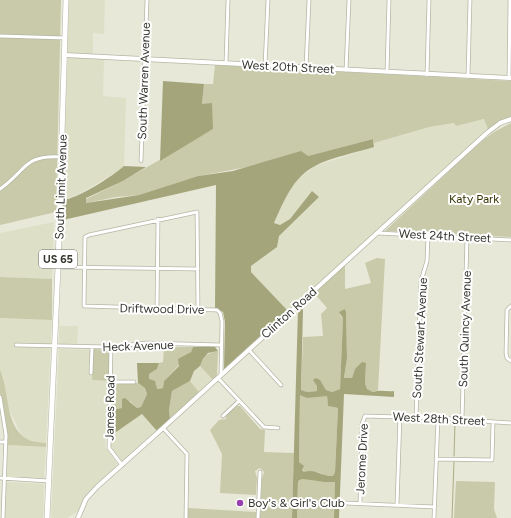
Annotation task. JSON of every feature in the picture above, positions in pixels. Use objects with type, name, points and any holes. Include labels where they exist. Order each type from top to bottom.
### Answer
[{"type":"highway","name":"South Limit Avenue","points":[[47,518],[58,267],[66,0]]},
{"type":"street","name":"South Warren Avenue","points":[[141,161],[147,0]]},
{"type":"street","points":[[226,63],[228,0]]},
{"type":"street","points":[[266,66],[268,0]]},
{"type":"street","points":[[306,68],[309,0]]},
{"type":"street","points":[[346,70],[349,0]]},
{"type":"street","points":[[387,72],[389,0]]},
{"type":"street","points":[[427,75],[429,0]]},
{"type":"street","points":[[468,76],[470,0]]},
{"type":"street","points":[[510,0],[510,78]]},
{"type":"street","points":[[0,36],[65,38]]},
{"type":"street","name":"West 20th Street","points":[[65,55],[427,75],[510,78]]},
{"type":"street","name":"Clinton Road","points":[[78,518],[86,499],[97,487],[164,428],[488,132],[500,123],[511,119]]},
{"type":"street","points":[[0,189],[27,163],[37,158],[46,156],[62,157]]},
{"type":"street","points":[[84,268],[85,237],[158,219],[196,212],[198,222],[198,309]]},
{"type":"street","points":[[157,308],[158,219]]},
{"type":"street","name":"West 24th Street","points":[[378,233],[511,240]]},
{"type":"street","name":"South Stewart Avenue","points":[[416,417],[421,281],[427,261],[428,235]]},
{"type":"street","name":"South Quincy Avenue","points":[[462,420],[467,238]]},
{"type":"street","points":[[58,267],[198,269]]},
{"type":"street","name":"Driftwood Drive","points":[[84,268],[83,305],[86,308],[157,308],[219,311],[222,321],[221,345]]},
{"type":"street","points":[[511,306],[507,310],[506,353],[507,358],[511,361]]},
{"type":"street","name":"Heck Avenue","points":[[16,345],[92,347],[148,343],[221,345]]},
{"type":"street","points":[[221,345],[220,376],[239,401],[264,427],[278,428]]},
{"type":"street","name":"James Road","points":[[111,346],[109,448],[122,465]]},
{"type":"street","points":[[91,374],[92,347]]},
{"type":"street","points":[[249,350],[281,385]]},
{"type":"street","points":[[110,382],[134,382]]},
{"type":"street","points":[[0,397],[6,442],[2,516]]},
{"type":"street","points":[[223,416],[239,401]]},
{"type":"street","name":"West 28th Street","points":[[368,416],[400,416],[511,422]]},
{"type":"street","name":"Jerome Drive","points":[[360,504],[362,424],[364,418],[368,416]]},
{"type":"street","points":[[397,505],[400,416]]},
{"type":"street","points":[[434,518],[438,418]]},
{"type":"street","points":[[436,459],[492,460],[493,422]]},
{"type":"street","points":[[164,428],[187,454],[186,518]]},
{"type":"street","points":[[0,442],[6,442]]},
{"type":"street","points":[[258,518],[260,472]]},
{"type":"street","points":[[0,478],[49,481]]},
{"type":"street","points":[[345,503],[435,507]]},
{"type":"shaded area","points":[[69,0],[105,0],[104,34],[93,33],[93,54],[67,52]]},
{"type":"shaded area","points":[[69,57],[104,59],[103,96],[126,98],[124,166],[117,172],[77,195],[63,200],[67,59]]},
{"type":"shaded area","points":[[485,119],[488,129],[288,311],[251,272],[251,266],[277,247],[279,236],[319,197],[312,191],[290,219],[280,225],[274,223],[287,194],[299,178],[315,166],[374,147],[374,143],[429,127],[454,123],[456,126]]},
{"type":"shaded area","points":[[54,222],[52,279],[0,277],[0,233]]},
{"type":"shaded area","points":[[0,318],[52,320],[46,443],[28,440],[21,434],[8,407],[4,379],[0,370]]},
{"type":"shaded area","points":[[59,326],[78,326],[77,345],[59,344]]},
{"type":"shaded area","points":[[59,349],[94,350],[92,380],[109,381],[105,447],[117,463],[116,467],[89,493],[78,511],[67,518],[51,518]]},
{"type":"shaded area","points":[[200,366],[213,380],[199,392],[190,381],[194,371]]},
{"type":"shaded area","points":[[142,414],[157,431],[123,462],[120,462],[109,449],[109,437]]},
{"type":"shaded area","points":[[8,445],[46,447],[44,478],[6,477]]},
{"type":"shaded area","points":[[6,482],[43,484],[43,518],[4,518]]},
{"type":"green space","points":[[0,0],[61,0],[56,212],[0,225]]},
{"type":"green space","points":[[215,65],[511,81],[511,117],[488,129],[484,119],[456,126],[454,123],[429,127],[374,143],[373,139],[308,156],[198,176],[139,195],[116,197],[86,203],[86,199],[123,181],[213,129],[202,104],[204,84],[213,84]]},
{"type":"green space","points":[[163,81],[204,84],[202,104],[212,103],[213,129],[160,161]]},
{"type":"green space","name":"Katy Park","points":[[511,123],[511,237],[385,231],[478,144],[494,132]]},
{"type":"green space","points":[[373,139],[374,147],[328,160],[315,166],[301,176],[290,190],[274,223],[280,225],[290,219],[312,191],[319,197],[279,236],[277,247],[251,266],[251,272],[288,311],[224,369],[225,322],[223,312],[215,308],[216,185],[63,220],[63,200],[77,196],[104,181],[124,166],[146,167],[123,181],[86,198],[86,203],[139,195],[198,176],[233,171],[301,151],[308,156]]},
{"type":"green space","points":[[377,258],[385,259],[378,390],[373,392],[367,389],[365,383],[366,363],[355,369],[352,378],[344,378],[347,358],[345,309],[340,315],[343,318],[340,389],[332,392],[326,390],[320,381],[317,386],[317,391],[307,392],[301,390],[303,337],[323,336],[321,314],[327,308],[314,293],[345,265],[345,289],[371,283],[365,263]]},
{"type":"green space","points":[[0,277],[52,279],[52,320],[0,318]]},
{"type":"green space","points":[[300,305],[303,310],[301,390],[307,392],[317,391],[317,386],[313,380],[316,378],[320,380],[326,390],[332,392],[340,389],[343,318],[339,312],[345,309],[347,358],[344,378],[352,378],[355,369],[362,362],[366,363],[365,383],[367,389],[373,392],[394,391],[394,397],[344,394],[339,518],[334,518],[335,482],[302,479],[298,481],[297,518],[292,518],[298,310]],"holes":[[[300,395],[307,398],[327,396],[328,406],[338,408],[335,472],[333,476],[312,471],[304,472],[302,470],[304,466],[299,462]]]},
{"type":"green space","points":[[164,347],[193,347],[191,352],[164,381],[163,388],[156,389],[149,379],[149,374],[157,369],[159,363],[163,362]]},
{"type":"green space","points":[[193,347],[215,347],[218,351],[208,353],[200,366],[194,371],[190,381],[172,391],[169,410],[170,419],[157,431],[142,414],[109,437],[110,410],[122,408],[122,399],[125,398],[137,408],[141,407],[147,394],[145,388],[138,383],[137,363],[159,363],[157,369],[149,374],[149,379],[155,381],[157,389],[163,388],[164,381],[179,366],[178,359],[191,352]]},
{"type":"green space","points":[[94,349],[109,350],[109,381],[92,380]]},
{"type":"green space","points":[[218,351],[217,375],[213,380],[200,366],[206,356]]},
{"type":"green space","points":[[0,370],[14,426],[27,439],[46,443],[46,447],[8,445],[0,393]]},
{"type":"green space","points":[[190,381],[199,392],[170,419],[169,410],[172,391]]},
{"type":"green space","points":[[138,383],[145,388],[147,394],[141,407],[137,408],[130,401],[122,408],[110,410],[111,384]]},
{"type":"green space","points":[[300,395],[327,396],[328,406],[338,408],[335,472],[333,476],[326,476],[318,472],[304,472],[299,462]]},
{"type":"green space","points":[[237,406],[240,406],[260,429],[265,430],[264,452],[294,453],[292,518],[260,518],[262,478],[264,472],[260,468],[255,471],[257,478],[256,495],[220,493],[222,454],[210,430],[219,420],[226,419],[226,415]]},
{"type":"green space","points":[[302,479],[335,482],[334,518],[297,518],[298,481]]},
{"type":"green space","points":[[456,481],[495,482],[494,509],[497,518],[454,518]]},
{"type":"green space","points":[[188,508],[256,512],[256,518],[187,518]]},
{"type":"waterway","points":[[454,456],[455,423]]},
{"type":"waterway","points":[[452,518],[454,462]]},
{"type":"place","name":"Boy's & Girl's Club","points":[[240,503]]}]
